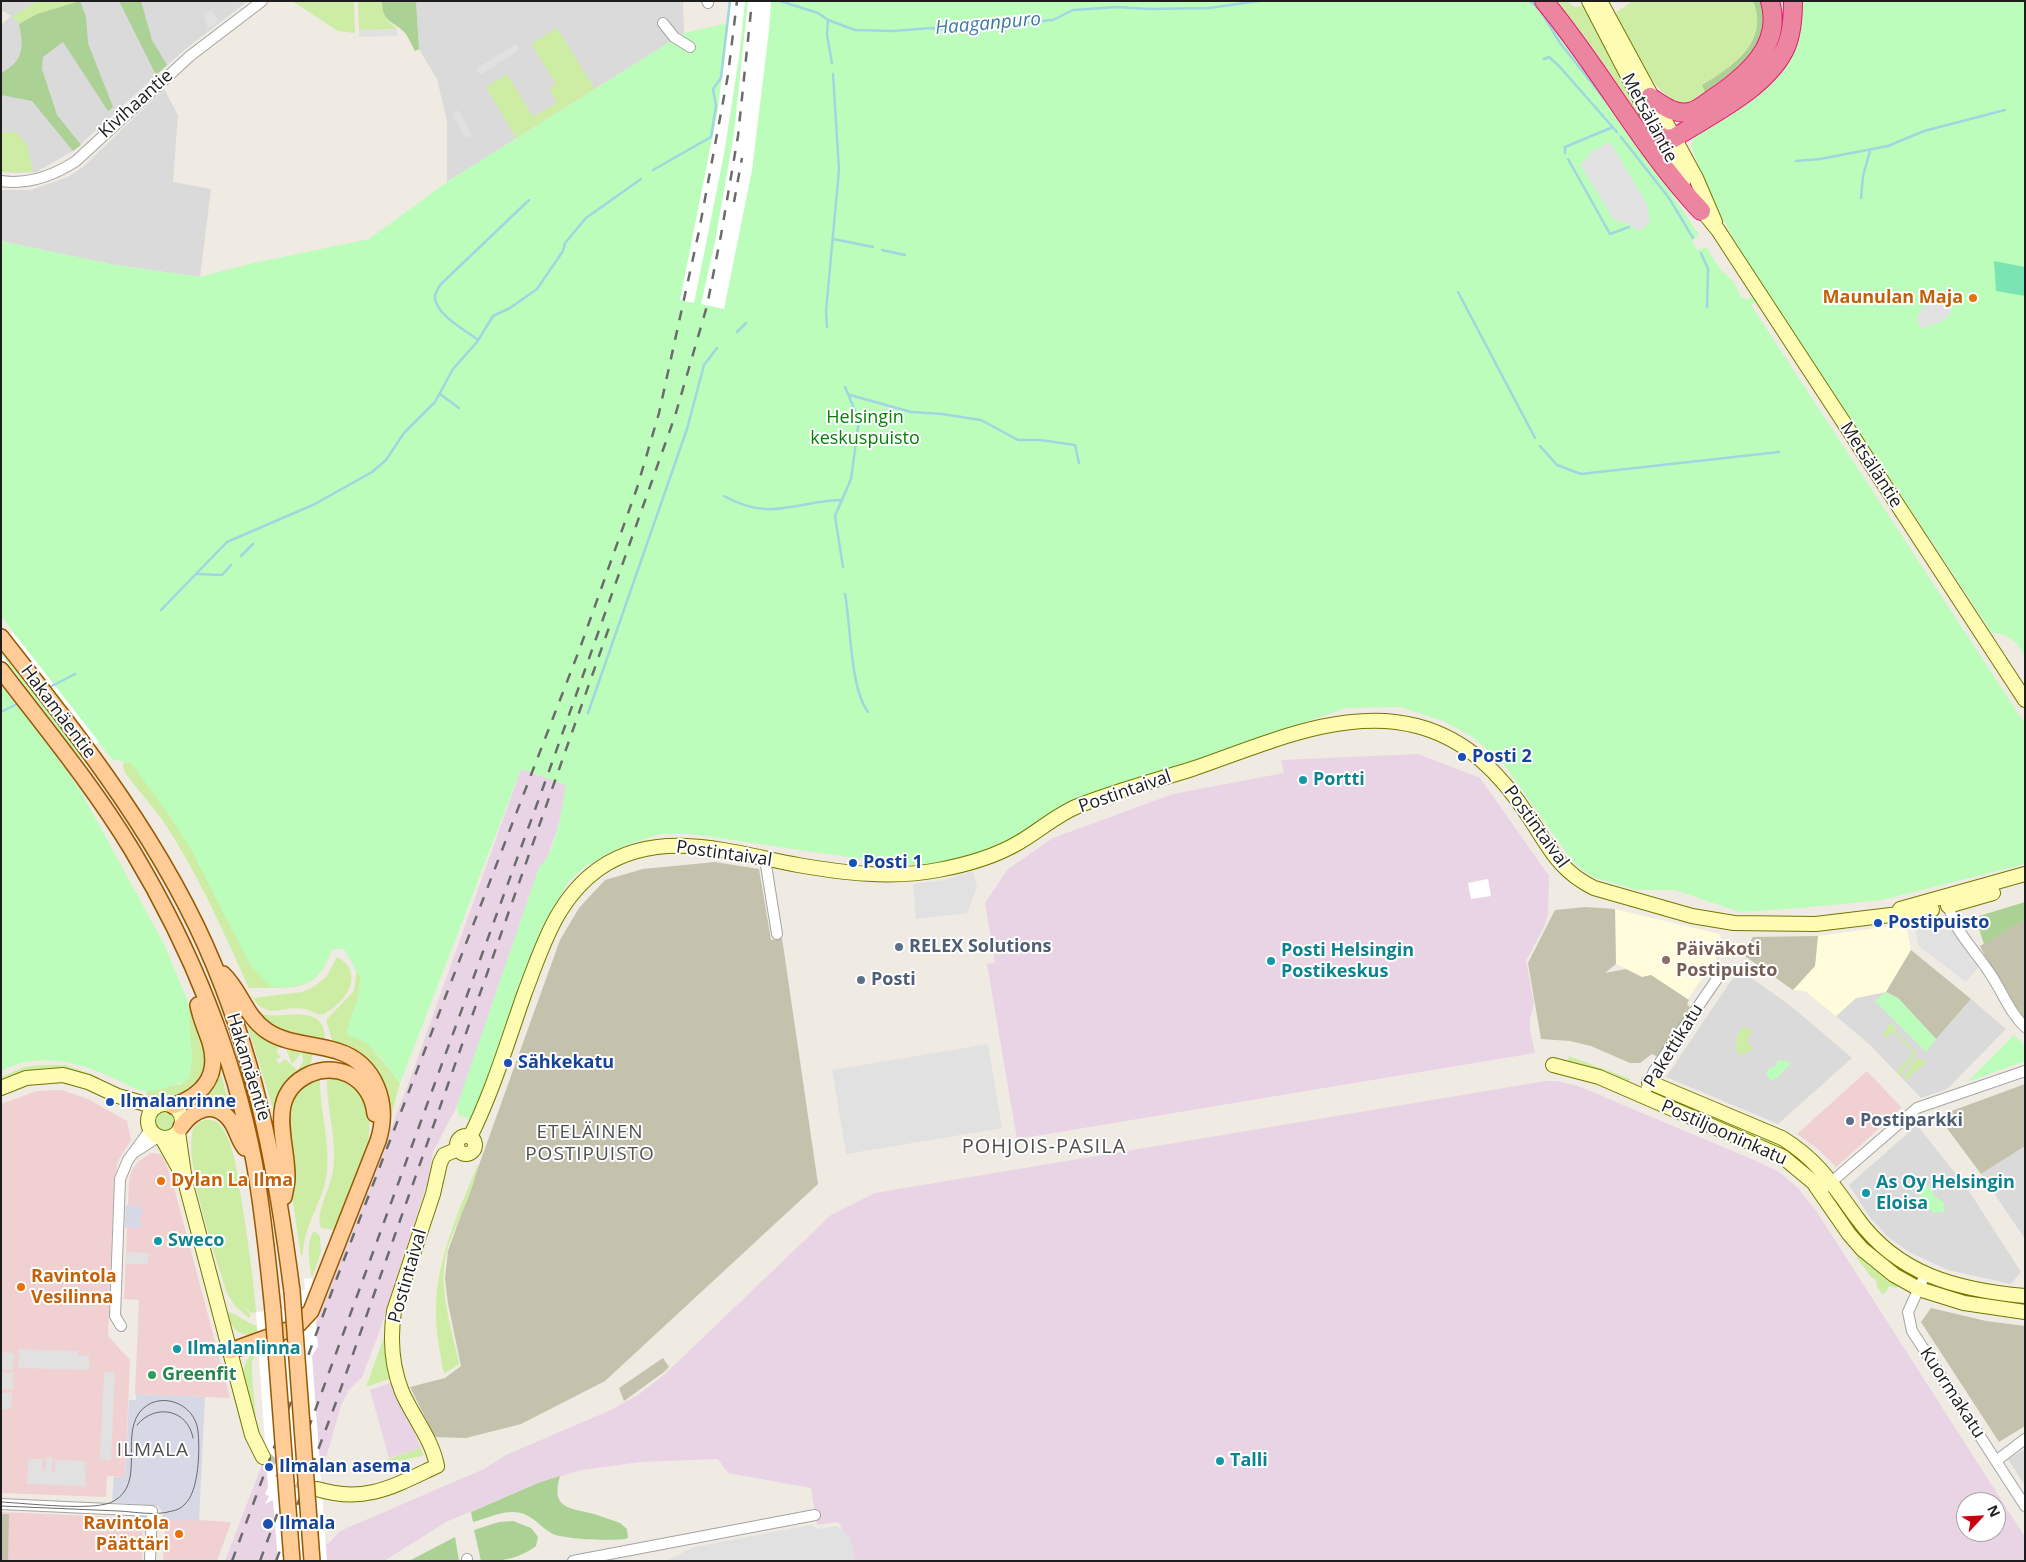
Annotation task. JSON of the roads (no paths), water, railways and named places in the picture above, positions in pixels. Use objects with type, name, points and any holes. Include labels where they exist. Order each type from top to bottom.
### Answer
[{"type":"highway","points":[[1544,1],[1634,127],[1684,193],[1702,211]]},
{"type":"highway","points":[[1650,96],[1673,110],[1688,112],[1697,109],[1741,79],[1764,52],[1771,35],[1773,19],[1770,1]]},
{"type":"highway","points":[[1666,137],[1751,88],[1777,64],[1786,46],[1790,32],[1793,1]]},
{"type":"main road","name":"Hakamäentie","points":[[2,638],[88,750],[150,841],[175,885],[214,965],[246,1055],[261,1107],[282,1211],[292,1291],[312,1561]]},
{"type":"main road","name":"Hakamäentie","points":[[1,670],[72,762],[132,849],[182,944],[197,978],[229,1066],[253,1160],[273,1311],[292,1561]]},
{"type":"main road","points":[[214,965],[226,977],[248,1013],[265,1030],[289,1041],[338,1051],[354,1058],[364,1067],[379,1090],[383,1119],[380,1134],[370,1156],[318,1297],[305,1320],[285,1332],[230,1351]]},
{"type":"main road","points":[[172,1106],[200,1092],[208,1079],[212,1066],[210,1044],[198,1008],[197,978]]},
{"type":"main road","points":[[282,1211],[287,1178],[281,1136],[282,1109],[287,1096],[295,1085],[313,1073],[336,1070],[358,1081],[371,1097],[376,1118],[370,1156]]},
{"type":"main road","points":[[179,1129],[187,1119],[199,1110],[214,1108],[231,1121],[240,1142],[253,1160]]},
{"type":"street","name":"Kivihaantie","points":[[1,181],[25,182],[63,170],[76,161],[190,56],[262,1]]},
{"type":"street","name":"Metsäläntie","points":[[1589,1],[1666,137],[1709,206],[1718,230]]},
{"type":"street","name":"Metsäläntie","points":[[1600,1],[1650,96],[1666,137],[1702,211],[1718,230],[2025,700]]},
{"type":"street","points":[[663,23],[674,37],[690,47]]},
{"type":"street","name":"Postintaival","points":[[317,1490],[344,1496],[364,1495],[383,1490],[437,1466],[430,1444],[402,1391],[392,1348],[392,1325],[394,1311],[432,1194],[440,1163],[444,1155],[458,1149],[458,1140],[464,1136],[470,1137],[551,924],[577,887],[602,866],[629,852],[644,848],[685,845],[866,875],[905,874],[938,870],[1005,850],[1061,815],[1104,798],[1322,728],[1357,721],[1384,720],[1417,726],[1437,733],[1465,747],[1484,760],[1510,789],[1558,863],[1578,881],[1594,888],[1692,916],[1734,923],[1816,924],[1890,914],[1911,914],[1932,910],[1947,901],[2025,874]]},
{"type":"street","points":[[765,859],[777,934]]},
{"type":"street","name":"Postintaival","points":[[1890,914],[1909,906],[1947,901],[2025,884]]},
{"type":"street","points":[[1947,901],[1953,924],[1990,972],[2014,1016],[2025,1027]]},
{"type":"street","name":"Pakettikatu","points":[[1643,1097],[1649,1082],[1723,970]]},
{"type":"street","name":"Postiljooninkatu","points":[[1554,1065],[1598,1077],[1783,1156],[1802,1170],[1821,1191],[1849,1234],[1862,1249],[1894,1275],[1919,1288],[1964,1303],[2025,1312]]},
{"type":"street","points":[[1821,1191],[1917,1108],[2025,1071]]},
{"type":"street","points":[[1,1088],[26,1078],[63,1076],[88,1082],[118,1096],[156,1107]]},
{"type":"street","name":"Postiljooninkatu","points":[[1649,1082],[1782,1138],[1808,1156],[1832,1182],[1874,1240],[1899,1260],[1925,1275],[1976,1290],[2025,1296]]},
{"type":"street","points":[[118,1096],[154,1131],[185,1181]]},
{"type":"street","points":[[179,1129],[167,1138],[154,1131],[150,1113],[156,1107],[166,1104],[172,1106],[181,1116],[179,1129],[185,1181],[252,1435],[263,1457]]},
{"type":"street","points":[[121,1326],[115,1316],[120,1179],[123,1168],[141,1140],[154,1131]]},
{"type":"street","name":"Kuormakatu","points":[[1925,1275],[1908,1312],[1912,1331],[2025,1506]]},
{"type":"street","points":[[1996,1461],[2025,1439]]},
{"type":"street","points":[[1,1504],[152,1511],[150,1561]]},
{"type":"street","points":[[573,1561],[815,1516]]},
{"type":"waterway","points":[[653,170],[711,137],[716,106],[713,89],[721,78],[730,1]]},
{"type":"waterway","name":"Haaganpuro","points":[[780,1],[818,13],[828,20],[855,30],[893,31],[931,28],[947,30],[979,28],[991,24],[1053,20],[1073,10],[1116,7],[1150,9],[1209,8],[1259,1]]},
{"type":"waterway","points":[[1530,1],[1540,10],[1560,43],[1610,106]]},
{"type":"waterway","points":[[828,20],[827,35],[832,63]]},
{"type":"waterway","points":[[1544,59],[1549,57],[1559,66],[1617,132]]},
{"type":"waterway","points":[[827,327],[826,311],[839,170],[833,74]]},
{"type":"waterway","points":[[1796,161],[1820,159],[1888,146],[1924,131],[2005,110]]},
{"type":"waterway","points":[[1565,153],[1565,147],[1613,127]]},
{"type":"waterway","points":[[1621,137],[1669,198],[1693,238]]},
{"type":"waterway","points":[[1861,198],[1863,176],[1870,151]]},
{"type":"waterway","points":[[1568,159],[1610,234],[1629,227]]},
{"type":"waterway","points":[[161,610],[227,542],[315,504],[372,472],[386,460],[404,433],[435,402],[453,369],[477,342],[493,316],[510,308],[537,289],[563,251],[565,243],[586,218],[641,179]]},
{"type":"waterway","points":[[478,340],[441,311],[435,299],[436,293],[440,285],[529,200]]},
{"type":"waterway","points":[[833,239],[873,247]]},
{"type":"waterway","points":[[882,250],[905,255]]},
{"type":"waterway","points":[[1701,253],[1708,269],[1707,307]]},
{"type":"waterway","points":[[1458,292],[1535,438]]},
{"type":"waterway","points":[[737,332],[746,323]]},
{"type":"waterway","points":[[588,713],[687,429],[704,365],[717,348]]},
{"type":"waterway","points":[[843,567],[835,516],[851,479],[859,420],[845,387]]},
{"type":"waterway","points":[[440,394],[459,408]]},
{"type":"waterway","points":[[850,395],[911,412],[942,414],[981,420],[1018,440],[1040,440],[1075,445],[1079,463]]},
{"type":"waterway","points":[[1540,446],[1557,465],[1581,474],[1779,452]]},
{"type":"waterway","points":[[724,496],[740,504],[769,509],[782,509],[840,500]]},
{"type":"waterway","points":[[241,556],[253,544]]},
{"type":"waterway","points":[[197,574],[222,575],[231,565]]},
{"type":"waterway","points":[[845,594],[854,673],[862,701],[868,712]]},
{"type":"waterway","points":[[48,688],[75,674]]},
{"type":"waterway","points":[[1,712],[19,703]]},
{"type":"tunnel","points":[[263,1457],[284,1474],[314,1488]]},
{"type":"tram line","points":[[1,1502],[93,1506],[114,1501],[123,1493],[128,1483],[131,1472],[132,1435],[139,1413],[155,1402],[174,1402],[183,1406],[195,1421],[198,1431],[198,1470],[190,1498],[181,1508],[153,1513],[1,1506]]},
{"type":"tram line","points":[[137,1425],[144,1418],[153,1414],[170,1412],[178,1415],[185,1421],[190,1428],[193,1438]]},
{"type":"railway","points":[[232,1561],[335,1283],[580,648],[637,488],[659,413],[699,231],[728,75],[737,1]]},
{"type":"railway","points":[[260,1561],[548,774],[675,416],[707,306],[721,235],[738,136],[752,1]]},
{"type":"railway","points":[[734,202],[742,158]]},
{"type":"railway","points":[[276,1561],[335,1405],[612,619]]},
{"type":"place","name":"Maunulan Maja","points":[[1973,298]]},
{"type":"place","name":"Posti 2","points":[[1462,757]]},
{"type":"place","name":"Portti","points":[[1303,780]]},
{"type":"place","name":"Posti 1","points":[[853,863]]},
{"type":"place","name":"Postipuisto","points":[[1878,923]]},
{"type":"place","name":"RELEX Solutions","points":[[899,947]]},
{"type":"place","name":"Päiväkoti Postipuisto","points":[[1666,960]]},
{"type":"place","name":"Posti Helsingin Postikeskus","points":[[1271,961]]},
{"type":"place","name":"Posti","points":[[861,980]]},
{"type":"place","name":"Sähkekatu","points":[[508,1063]]},
{"type":"place","name":"Ilmalanrinne","points":[[110,1102]]},
{"type":"place","name":"Postiparkki","points":[[1850,1121]]},
{"type":"place","name":"Dylan La Ilma","points":[[161,1181]]},
{"type":"place","name":"As Oy Helsingin Eloisa","points":[[1866,1193]]},
{"type":"place","name":"Sweco","points":[[158,1241]]},
{"type":"place","name":"Ravintola Vesilinna","points":[[21,1287]]},
{"type":"place","name":"Ilmalanlinna","points":[[177,1349]]},
{"type":"place","name":"Greenfit","points":[[152,1375]]},
{"type":"place","name":"Talli","points":[[1220,1461]]},
{"type":"place","name":"Ilmalan asema","points":[[269,1467]]},
{"type":"place","name":"Ilmala","points":[[268,1524]]},
{"type":"place","name":"Ravintola Päättäri","points":[[179,1534]]},
{"type":"district","name":"ETELÄINEN POSTIPUISTO","points":[[590,1144]]},
{"type":"district","name":"POHJOIS-PASILA","points":[[1044,1147]]},
{"type":"district","name":"ILMALA","points":[[153,1451]]},
{"type":"park label","name":"Helsingin keskuspuisto","points":[[865,428]]}]
